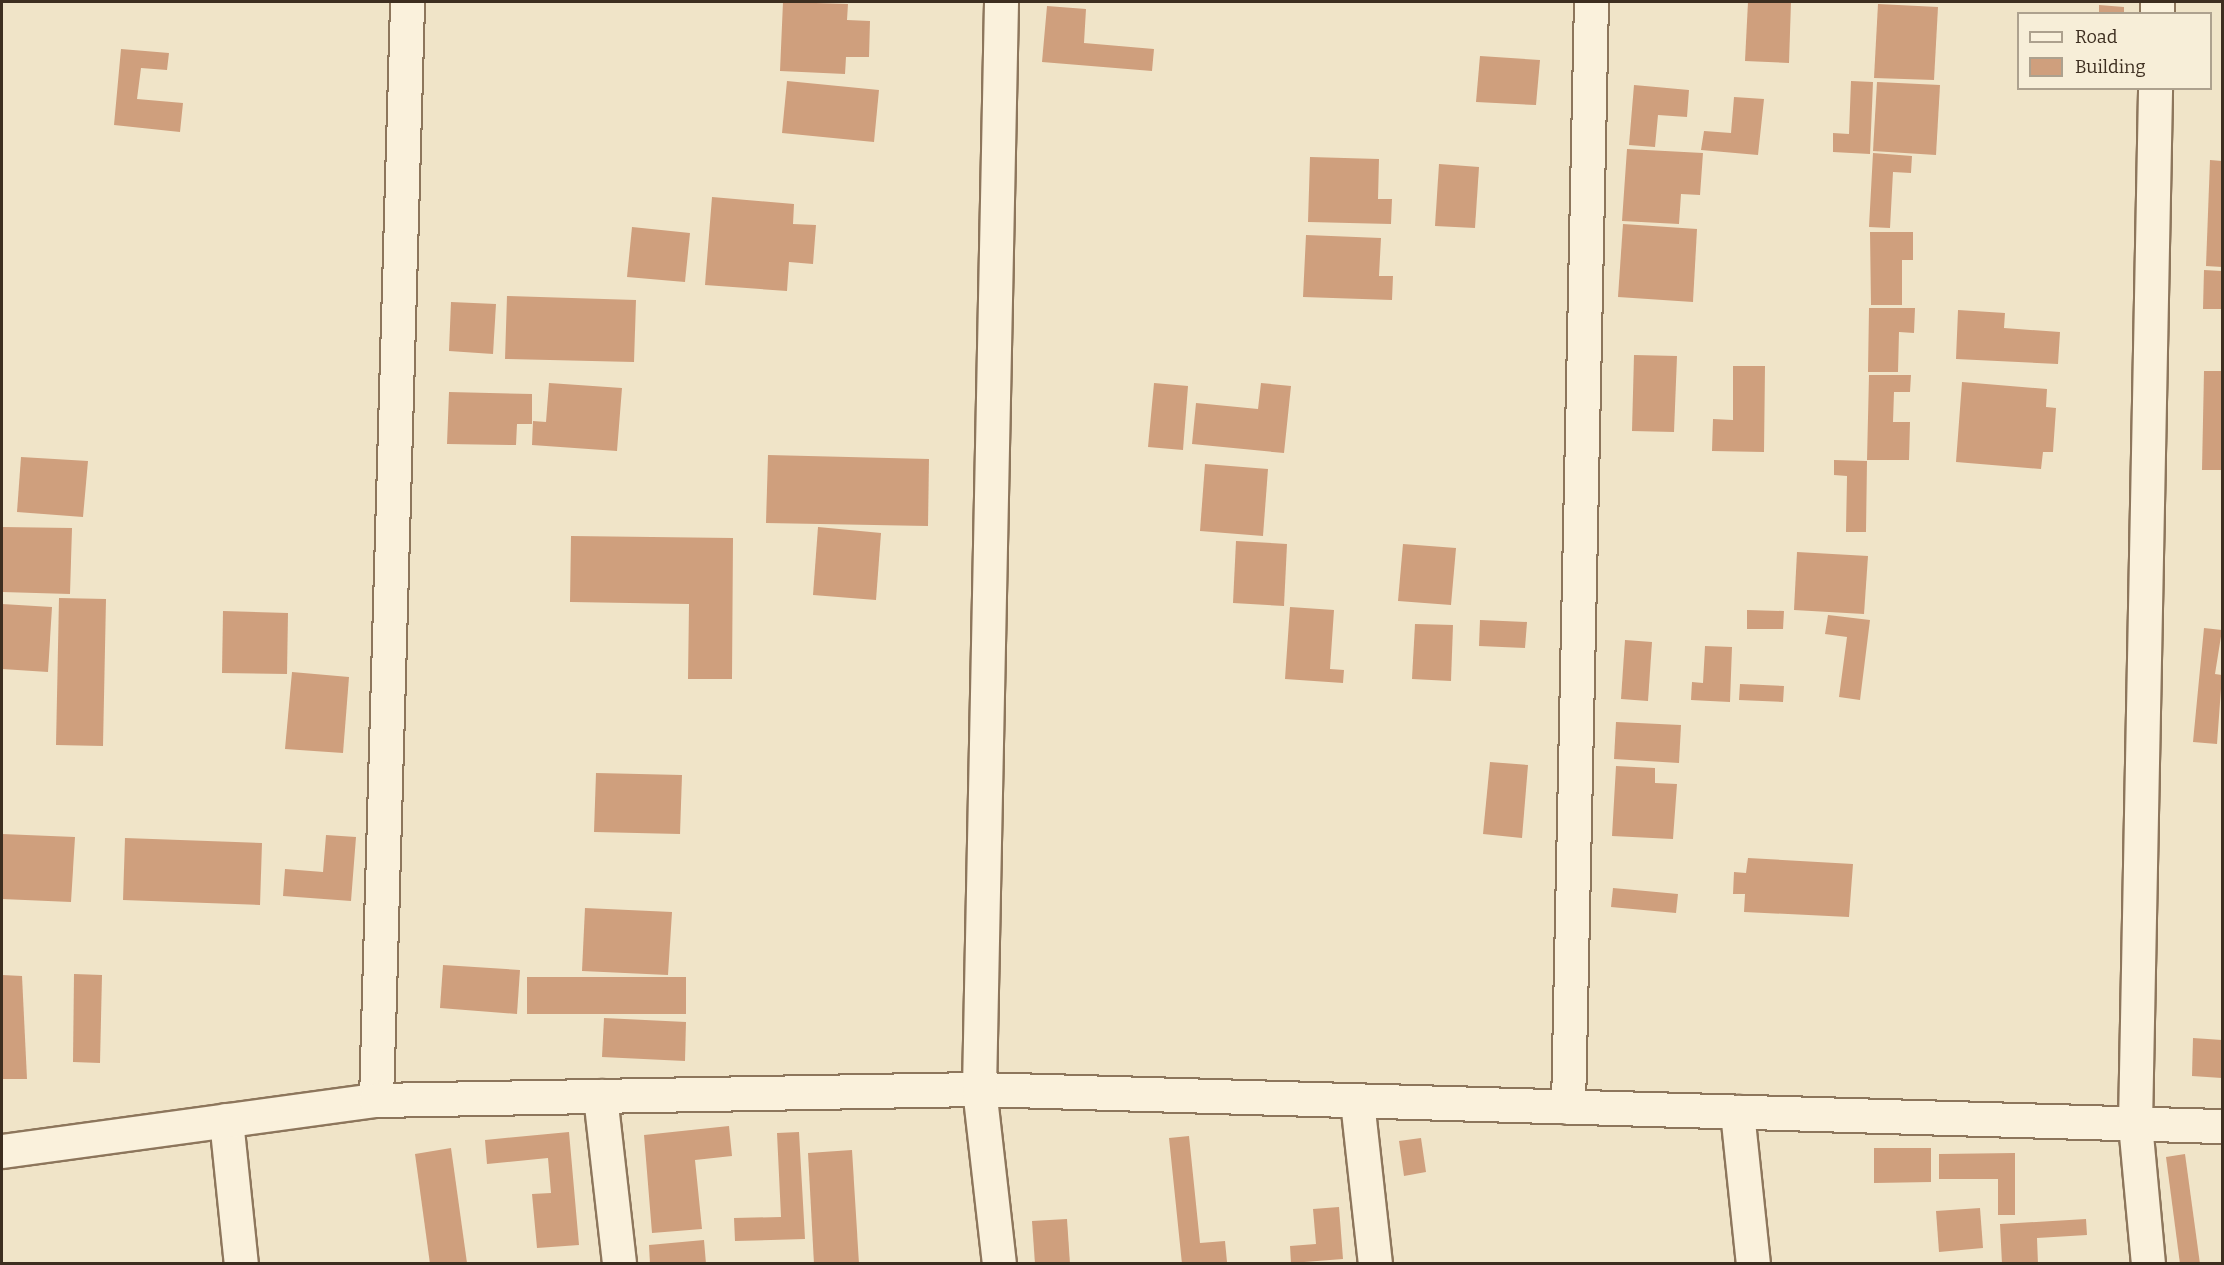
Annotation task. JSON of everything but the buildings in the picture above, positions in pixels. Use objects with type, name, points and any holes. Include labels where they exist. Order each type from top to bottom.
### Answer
[{"type":"street","points":[[376,1100],[407,2]]},
{"type":"street","points":[[999,1263],[979,1089],[1001,2]]},
{"type":"street","points":[[1568,1107],[1591,2]]},
{"type":"street","points":[[2148,1263],[2135,1124],[2155,90]]},
{"type":"street","points":[[2,1151],[376,1100],[979,1089],[2223,1126]]},
{"type":"street","points":[[600,1096],[619,1263]]},
{"type":"street","points":[[1357,1101],[1375,1263]]},
{"type":"street","points":[[1737,1112],[1753,1263]]},
{"type":"street","points":[[226,1120],[241,1263]]}]
